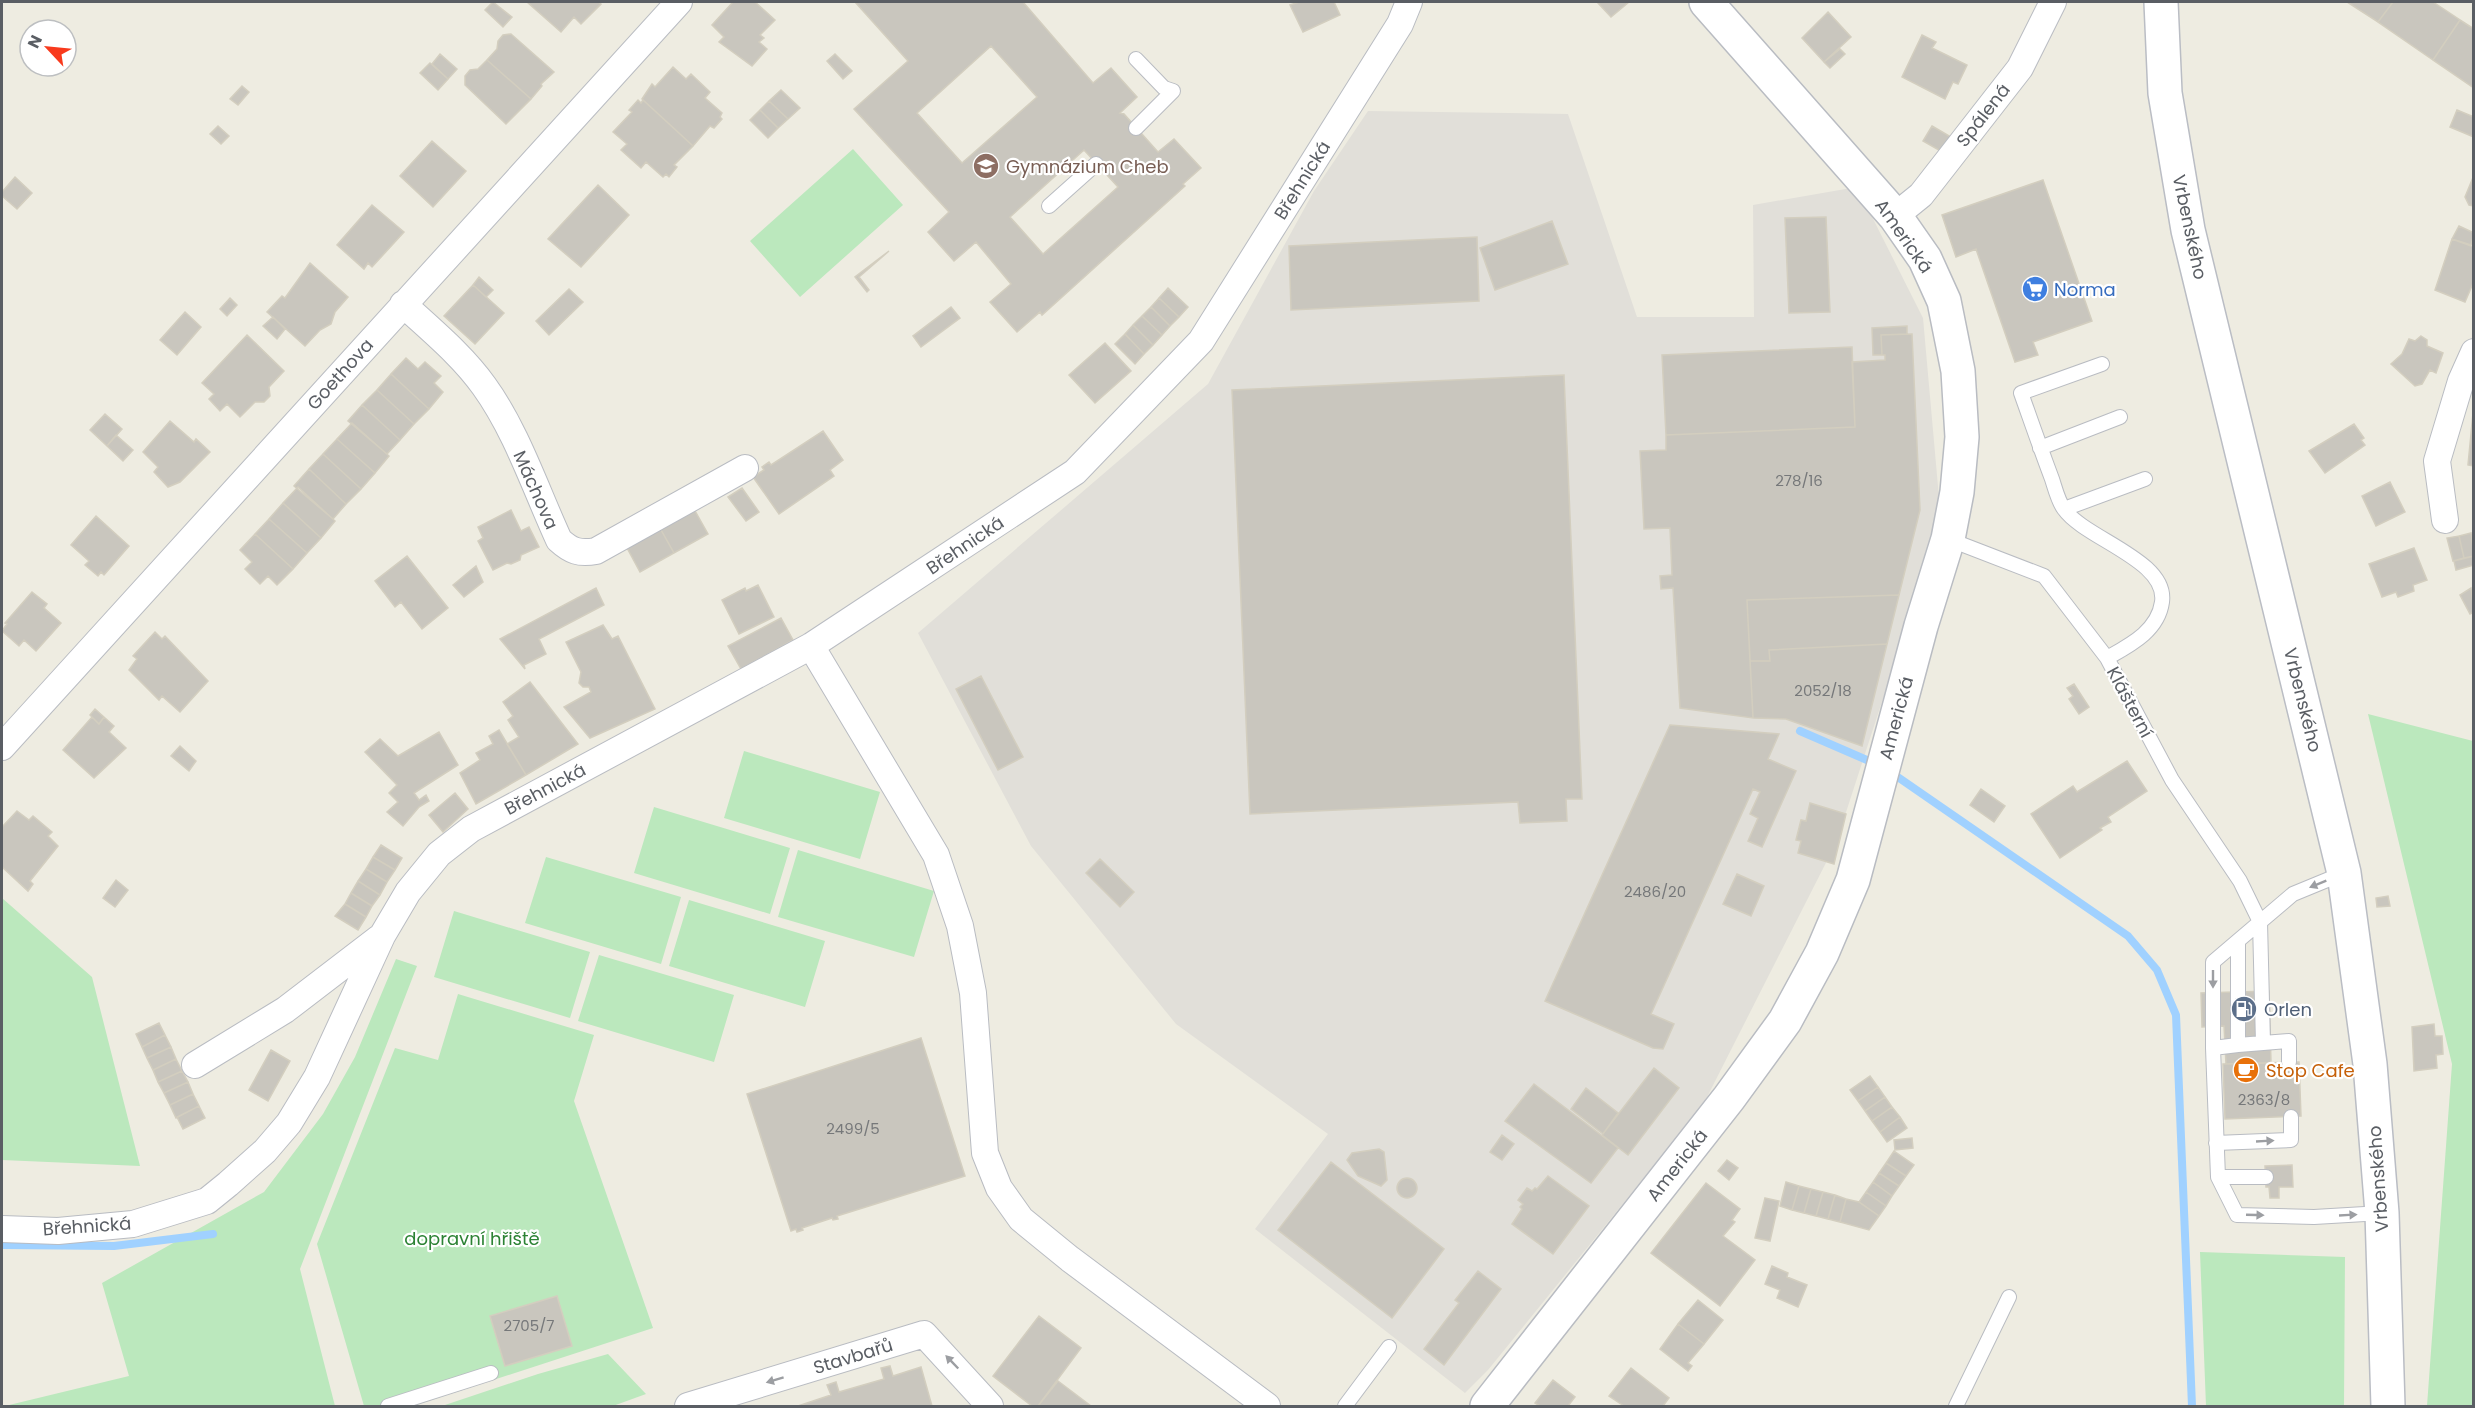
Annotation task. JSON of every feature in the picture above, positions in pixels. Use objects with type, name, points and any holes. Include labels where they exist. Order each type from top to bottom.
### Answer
[{"type":"street","name":"Goethova","points":[[2,747],[403,303],[680,2]]},
{"type":"street","name":"Břehnická","points":[[2,1229],[58,1231],[133,1224],[207,1201],[265,1152],[289,1123],[317,1077],[381,936],[408,892],[439,854],[471,829],[811,646],[1075,472],[1201,341],[1400,24],[1409,2]]},
{"type":"street","name":"Americká","points":[[1487,1407],[1730,1098],[1785,1021],[1822,953],[1853,880],[1921,626],[1948,539],[1957,492],[1962,437],[1958,371],[1944,301],[1925,260],[1895,216],[1706,2]]},
{"type":"street","name":"Spálená","points":[[1895,216],[1920,195],[2020,68],[2053,2]]},
{"type":"street","name":"Vrbenského","points":[[2161,2],[2165,93],[2188,230],[2344,873],[2370,1064],[2382,1214],[2388,1407]]},
{"type":"street","name":"Máchova","points":[[403,303],[464,362],[484,385],[501,413],[559,540],[568,549],[582,554],[596,551],[745,468]]},
{"type":"street","points":[[2445,520],[2437,461],[2461,381],[2474,352]]},
{"type":"street","points":[[811,646],[936,855],[960,926],[975,1002],[985,1153],[999,1188],[1021,1219],[1070,1259],[1267,1407]]},
{"type":"street","name":"Břehnická","points":[[195,1065],[285,1010],[381,936]]},
{"type":"street","name":"Stavbařů","points":[[688,1407],[924,1334],[990,1407]]},
{"type":"lane","points":[[1136,128],[1173,91],[1164,88],[1137,59]]},
{"type":"lane","points":[[1049,206],[1096,164]]},
{"type":"lane","points":[[2102,364],[2020,393],[2064,509],[2092,532],[2144,565],[2157,580],[2163,593],[2161,612],[2150,628],[2138,640],[2107,658]]},
{"type":"lane","points":[[2040,448],[2120,417]]},
{"type":"lane","points":[[2064,509],[2145,479]]},
{"type":"lane","name":"Klášterní","points":[[1948,539],[2044,576],[2107,658],[2172,780],[2240,881],[2260,922]]},
{"type":"lane","points":[[2344,873],[2293,894],[2213,962],[2213,1048],[2218,1177],[2237,1215],[2314,1217],[2382,1214]]},
{"type":"lane","points":[[2260,922],[2263,1043]]},
{"type":"lane","points":[[2238,941],[2238,1046]]},
{"type":"lane","points":[[2213,1048],[2289,1041],[2289,1062]]},
{"type":"lane","points":[[2216,1143],[2291,1140],[2291,1117]]},
{"type":"lane","points":[[2218,1177],[2266,1177]]},
{"type":"lane","points":[[1956,1407],[2009,1298]]},
{"type":"lane","points":[[1345,1407],[1389,1347]]},
{"type":"lane","points":[[388,1407],[491,1373]]},
{"type":"shaded area","points":[[1368,111],[1568,114],[1637,317],[1754,317],[1753,205],[1857,187],[1923,318],[1941,520],[1836,843],[1703,1105],[1488,1370],[1465,1393],[1255,1229],[1328,1134],[1176,1024],[1031,846],[918,633],[1208,384],[1314,191]]},
{"type":"green space","points":[[853,149],[903,205],[800,297],[750,241]]},
{"type":"green space","points":[[2368,714],[2473,741],[2473,1406],[2427,1406],[2452,1064]]},
{"type":"green space","points":[[744,751],[880,792],[860,859],[724,818]]},
{"type":"green space","points":[[654,807],[790,848],[770,914],[634,873]]},
{"type":"green space","points":[[798,850],[934,891],[914,957],[778,917]]},
{"type":"green space","points":[[546,857],[681,897],[661,964],[525,923]]},
{"type":"green space","points":[[2,898],[92,977],[140,1166],[2,1160]]},
{"type":"green space","points":[[689,900],[825,941],[805,1007],[669,966]]},
{"type":"green space","points":[[454,911],[590,952],[570,1018],[434,977]]},
{"type":"green space","points":[[599,955],[734,995],[714,1062],[578,1021]]},
{"type":"green space","points":[[396,959],[417,966],[300,1269],[335,1406],[5,1406],[129,1376],[102,1283],[264,1192],[323,1114],[355,1057]]},
{"type":"green space","name":"dopravní hřiště","points":[[458,994],[594,1035],[574,1101],[653,1328],[413,1406],[364,1406],[317,1244],[395,1048],[438,1060]]},
{"type":"green space","points":[[2200,1252],[2345,1257],[2344,1406],[2206,1406]]},
{"type":"green space","points":[[608,1354],[646,1394],[613,1406],[442,1406],[538,1374]]},
{"type":"building","points":[[493,2],[512,17],[503,27],[485,10]]},
{"type":"building","points":[[527,2],[598,2],[601,4],[581,24],[574,17],[561,32]]},
{"type":"building","points":[[733,2],[755,2],[775,20],[760,35],[764,38],[759,42],[767,49],[752,66],[719,42],[724,37],[712,25]]},
{"type":"building","name":"Gymnázium Cheb","points":[[855,2],[1023,2],[1093,83],[1111,68],[1137,97],[1120,113],[1124,114],[1158,152],[1174,139],[1201,168],[1183,184],[1185,186],[1042,315],[1040,312],[1017,332],[990,302],[1011,284],[976,242],[954,261],[928,232],[949,212],[854,109],[908,61]],"holes":[[[991,46],[1037,97],[962,163],[917,113]],[[1084,150],[1118,187],[1043,254],[1010,217]]]},
{"type":"building","points":[[1299,2],[1334,2],[1340,15],[1303,32],[1290,5]]},
{"type":"building","points":[[1597,2],[1629,2],[1611,17]]},
{"type":"building","points":[[2347,2],[2393,2],[2378,22]]},
{"type":"building","points":[[2393,2],[2433,2],[2460,20],[2433,60],[2378,22]]},
{"type":"building","points":[[1828,12],[1851,37],[1824,62],[1802,38]]},
{"type":"building","points":[[2460,20],[2474,29],[2474,88],[2433,60]]},
{"type":"building","points":[[511,34],[554,72],[541,84],[542,86],[531,99],[487,60],[497,49],[498,41],[503,35]]},
{"type":"building","points":[[1922,35],[1936,42],[1932,48],[1967,65],[1958,84],[1953,82],[1945,99],[1902,77]]},
{"type":"building","points":[[1840,49],[1845,54],[1830,68],[1824,62]]},
{"type":"building","points":[[440,54],[457,69],[448,79],[432,64]]},
{"type":"building","points":[[835,54],[852,71],[843,79],[827,61]]},
{"type":"building","points":[[487,60],[531,99],[506,124],[465,85],[465,76],[470,70],[478,69]]},
{"type":"building","points":[[430,63],[448,79],[438,90],[420,73]]},
{"type":"building","points":[[673,67],[686,79],[691,74],[710,92],[705,98],[722,113],[720,117],[722,119],[714,128],[710,126],[693,146],[642,99],[652,84],[655,87]]},
{"type":"building","points":[[242,86],[249,92],[238,105],[230,99]]},
{"type":"building","points":[[781,90],[800,108],[788,119],[769,101]]},
{"type":"building","points":[[638,100],[641,103],[643,100],[693,146],[674,165],[677,167],[669,177],[666,174],[663,177],[646,162],[641,168],[621,150],[627,144],[613,132],[632,112],[629,110]]},
{"type":"building","points":[[769,101],[788,119],[778,128],[760,110]]},
{"type":"building","points":[[760,110],[778,128],[768,138],[750,120]]},
{"type":"building","points":[[2457,110],[2474,117],[2474,137],[2450,127]]},
{"type":"building","points":[[218,126],[229,136],[221,144],[210,134]]},
{"type":"building","points":[[1932,126],[1951,137],[1944,153],[1923,141]]},
{"type":"building","points":[[432,141],[466,171],[433,207],[400,176]]},
{"type":"building","points":[[2474,175],[2474,206],[2469,205],[2465,197]]},
{"type":"building","points":[[15,177],[32,193],[17,209],[2,196],[2,192]]},
{"type":"building","name":"Norma","points":[[2043,180],[2092,321],[2033,342],[2038,355],[2015,362],[1976,249],[1956,257],[1942,215]]},
{"type":"building","points":[[598,185],[629,215],[581,267],[548,239]]},
{"type":"building","points":[[372,205],[404,232],[372,267],[368,263],[364,269],[337,245]]},
{"type":"building","points":[[1826,217],[1830,312],[1789,313],[1785,218]]},
{"type":"building","points":[[1552,221],[1568,264],[1495,290],[1480,248]]},
{"type":"building","points":[[2459,226],[2474,233],[2471,245],[2452,239]]},
{"type":"building","points":[[1477,237],[1479,301],[1291,310],[1289,246]]},
{"type":"building","points":[[2452,239],[2474,247],[2474,281],[2465,302],[2435,290]]},
{"type":"building","points":[[889,251],[859,277],[869,290],[867,292],[855,277]]},
{"type":"building","points":[[310,263],[348,297],[335,312],[331,324],[320,330],[305,346],[267,312],[282,296],[285,298]]},
{"type":"building","points":[[479,277],[493,290],[486,297],[473,285]]},
{"type":"building","points":[[473,285],[504,313],[475,344],[444,316]]},
{"type":"building","points":[[1168,288],[1188,307],[1179,317],[1159,298]]},
{"type":"building","points":[[569,289],[583,302],[549,335],[536,321]]},
{"type":"building","points":[[230,298],[237,305],[227,316],[220,309]]},
{"type":"building","points":[[1159,298],[1179,317],[1170,326],[1151,307]]},
{"type":"building","points":[[951,307],[960,318],[921,347],[913,336]]},
{"type":"building","points":[[1151,307],[1170,326],[1162,335],[1142,316]]},
{"type":"building","points":[[185,312],[201,327],[177,355],[160,340]]},
{"type":"building","points":[[1142,316],[1162,335],[1153,345],[1133,325]]},
{"type":"building","points":[[273,317],[285,329],[277,339],[263,326]]},
{"type":"building","points":[[1133,325],[1153,345],[1144,354],[1125,334]]},
{"type":"building","points":[[1907,326],[1907,334],[1881,335],[1882,355],[1873,355],[1872,328]]},
{"type":"building","points":[[1125,334],[1144,354],[1135,364],[1115,344]]},
{"type":"building","points":[[1912,334],[1920,510],[1899,595],[1747,600],[1753,718],[1680,708],[1673,588],[1661,589],[1660,576],[1672,575],[1670,528],[1644,529],[1640,451],[1666,450],[1666,435],[1855,427],[1852,362],[1885,360],[1885,355],[1882,355],[1881,335]]},
{"type":"building","points":[[247,335],[284,371],[269,387],[270,396],[264,402],[255,402],[240,417],[227,404],[220,411],[209,399],[214,394],[202,383]]},
{"type":"building","points":[[2421,336],[2427,340],[2427,346],[2443,353],[2436,373],[2430,370],[2422,384],[2415,386],[2391,364],[2402,354],[2409,339],[2415,341]]},
{"type":"building","points":[[1105,343],[1131,371],[1095,403],[1069,375]]},
{"type":"building","points":[[1852,347],[1855,427],[1666,435],[1662,355]]},
{"type":"building","points":[[406,358],[418,369],[425,362],[441,376],[434,383],[443,392],[429,409],[391,374]]},
{"type":"building","points":[[391,374],[429,409],[414,424],[377,390]]},
{"type":"building","points":[[1564,375],[1582,799],[1566,799],[1567,821],[1520,823],[1518,802],[1250,814],[1232,390]]},
{"type":"building","points":[[377,390],[414,424],[400,440],[362,405]]},
{"type":"building","points":[[362,405],[400,440],[387,454],[348,421]]},
{"type":"building","points":[[2474,413],[2474,466],[2468,465]]},
{"type":"building","points":[[105,414],[122,429],[107,446],[90,430]]},
{"type":"building","points":[[170,421],[194,442],[196,439],[210,452],[180,482],[168,487],[154,472],[158,467],[143,452]]},
{"type":"building","points":[[352,423],[389,456],[375,473],[337,439]]},
{"type":"building","points":[[2354,424],[2364,438],[2361,440],[2365,445],[2325,473],[2309,451]]},
{"type":"building","points":[[823,431],[843,460],[830,470],[834,476],[779,514],[753,477],[764,470],[762,467],[769,462],[771,465]]},
{"type":"building","points":[[116,435],[133,450],[123,461],[107,446]]},
{"type":"building","points":[[337,439],[375,473],[361,489],[323,454]]},
{"type":"building","points":[[323,454],[361,489],[346,504],[309,469]]},
{"type":"building","points":[[309,469],[346,504],[333,519],[294,486]]},
{"type":"building","points":[[2390,482],[2405,512],[2376,526],[2362,496]]},
{"type":"building","points":[[298,487],[335,521],[321,538],[283,503]]},
{"type":"building","points":[[742,488],[759,512],[746,521],[728,497]]},
{"type":"building","points":[[283,503],[321,538],[307,553],[269,519]]},
{"type":"building","points":[[694,509],[708,534],[674,553],[660,528]]},
{"type":"building","points":[[511,510],[521,531],[529,527],[539,547],[521,555],[520,560],[493,570],[478,541],[483,538],[478,527]]},
{"type":"building","points":[[96,516],[129,546],[104,575],[101,572],[98,576],[85,565],[89,561],[71,545]]},
{"type":"building","points":[[269,519],[307,553],[293,569],[255,534]]},
{"type":"building","points":[[660,528],[674,553],[640,572],[626,546]]},
{"type":"building","points":[[2471,533],[2474,556],[2464,558],[2459,536]]},
{"type":"building","points":[[255,534],[293,569],[277,585],[268,576],[260,584],[245,569],[252,562],[240,550]]},
{"type":"building","points":[[2459,536],[2464,558],[2453,561],[2447,538]]},
{"type":"building","points":[[2414,548],[2427,580],[2413,585],[2414,591],[2398,597],[2396,592],[2382,597],[2369,564]]},
{"type":"building","points":[[407,556],[448,608],[422,629],[401,602],[395,607],[375,581]]},
{"type":"building","points":[[2474,556],[2474,565],[2456,570],[2454,561]]},
{"type":"building","points":[[476,566],[483,582],[464,597],[453,585]]},
{"type":"building","points":[[758,585],[774,617],[739,634],[722,600],[745,588],[746,591]]},
{"type":"building","points":[[596,588],[604,605],[539,639],[546,654],[524,665],[525,669],[500,639]]},
{"type":"building","points":[[2471,588],[2474,612],[2470,614],[2460,595]]},
{"type":"building","points":[[32,592],[47,604],[44,608],[61,623],[36,651],[24,640],[19,646],[2,631],[7,624],[5,623]]},
{"type":"building","points":[[1899,595],[1887,644],[1769,650],[1770,661],[1750,661],[1747,600]]},
{"type":"building","points":[[781,618],[793,640],[741,669],[728,646]]},
{"type":"building","points":[[603,625],[612,639],[618,636],[655,709],[590,738],[564,707],[591,692],[589,687],[583,687],[579,683],[581,672],[566,642]]},
{"type":"building","points":[[155,632],[162,639],[165,636],[208,681],[180,712],[162,696],[159,700],[129,670],[137,659],[133,656]]},
{"type":"building","points":[[1887,644],[1862,746],[1786,719],[1753,718],[1750,661],[1770,661],[1769,650]]},
{"type":"building","points":[[981,676],[1023,757],[998,770],[956,689]]},
{"type":"building","points":[[530,682],[578,744],[526,775],[507,744],[519,737],[508,720],[513,716],[503,702]]},
{"type":"building","points":[[2074,684],[2089,707],[2079,714],[2069,699],[2073,696],[2067,688]]},
{"type":"building","points":[[95,709],[104,717],[99,724],[90,715]]},
{"type":"building","points":[[92,717],[99,724],[104,717],[114,726],[109,732],[126,748],[94,778],[63,750]]},
{"type":"building","points":[[1670,725],[1779,734],[1768,759],[1796,771],[1762,847],[1748,841],[1758,818],[1750,814],[1760,792],[1753,789],[1651,1014],[1674,1024],[1663,1049],[1653,1048],[1545,1001]]},
{"type":"building","points":[[499,730],[526,775],[476,804],[460,773],[480,760],[476,753],[493,744],[489,736]]},
{"type":"building","points":[[439,732],[458,765],[414,793],[419,800],[426,795],[429,801],[419,807],[403,826],[387,812],[398,802],[389,793],[397,785],[365,752],[380,739],[398,756]]},
{"type":"building","points":[[180,746],[196,761],[189,771],[171,756]]},
{"type":"building","points":[[2127,761],[2147,791],[2108,817],[2111,822],[2100,828],[2102,830],[2060,858],[2031,814],[2073,786],[2077,792]]},
{"type":"building","points":[[1981,789],[2005,806],[1994,822],[1970,805]]},
{"type":"building","points":[[455,793],[468,809],[443,832],[429,815]]},
{"type":"building","points":[[1810,803],[1846,814],[1834,864],[1798,853],[1801,841],[1796,840],[1801,820],[1806,821]]},
{"type":"building","points":[[17,811],[29,820],[33,816],[52,832],[48,836],[58,846],[30,881],[33,884],[28,891],[2,867],[2,827]]},
{"type":"building","points":[[381,845],[402,858],[395,870],[373,857]]},
{"type":"building","points":[[373,857],[395,870],[387,882],[366,869]]},
{"type":"building","points":[[1100,859],[1134,892],[1120,907],[1086,873]]},
{"type":"building","points":[[366,869],[387,882],[380,895],[358,881]]},
{"type":"building","points":[[1737,874],[1764,886],[1751,916],[1723,904]]},
{"type":"building","points":[[116,880],[128,890],[115,907],[103,898]]},
{"type":"building","points":[[358,881],[380,895],[372,906],[351,893]]},
{"type":"building","points":[[351,893],[372,906],[366,917],[345,904]]},
{"type":"building","points":[[2388,896],[2390,906],[2377,907],[2376,898]]},
{"type":"building","points":[[345,904],[366,917],[358,930],[335,916]]},
{"type":"building","points":[[2269,991],[2271,1063],[2226,1064],[2224,1026],[2202,1027],[2201,993]]},
{"type":"building","points":[[159,1023],[165,1035],[142,1047],[136,1034]]},
{"type":"building","points":[[2434,1024],[2435,1036],[2442,1036],[2443,1054],[2436,1055],[2437,1068],[2414,1071],[2412,1027]]},
{"type":"building","points":[[165,1035],[171,1047],[147,1058],[142,1047]]},
{"type":"building","points":[[921,1038],[965,1176],[837,1216],[838,1219],[833,1220],[832,1218],[802,1228],[803,1230],[797,1232],[796,1229],[791,1231],[747,1094]]},
{"type":"building","points":[[171,1047],[176,1059],[153,1070],[147,1058]]},
{"type":"building","points":[[271,1050],[290,1061],[268,1101],[249,1090]]},
{"type":"building","points":[[176,1059],[182,1071],[158,1082],[153,1070]]},
{"type":"building","points":[[2299,1062],[2301,1116],[2225,1119],[2223,1064]]},
{"type":"building","points":[[1654,1068],[1679,1088],[1628,1155],[1602,1135]]},
{"type":"building","points":[[182,1071],[188,1082],[164,1093],[158,1082]]},
{"type":"building","points":[[1870,1076],[1878,1087],[1858,1101],[1850,1090]]},
{"type":"building","points":[[188,1082],[193,1094],[170,1105],[164,1093]]},
{"type":"building","points":[[1534,1084],[1618,1148],[1591,1183],[1505,1121]]},
{"type":"building","points":[[1878,1087],[1885,1097],[1865,1111],[1858,1101]]},
{"type":"building","points":[[1586,1088],[1618,1113],[1603,1134],[1571,1109]]},
{"type":"building","points":[[193,1094],[199,1106],[176,1118],[170,1105]]},
{"type":"building","points":[[1885,1097],[1892,1107],[1872,1121],[1865,1111]]},
{"type":"building","points":[[199,1106],[205,1118],[183,1129],[177,1117]]},
{"type":"building","points":[[1892,1107],[1900,1117],[1880,1132],[1872,1121]]},
{"type":"building","points":[[1900,1117],[1907,1128],[1887,1142],[1880,1132]]},
{"type":"building","points":[[1502,1135],[1514,1144],[1502,1160],[1490,1152]]},
{"type":"building","points":[[1912,1138],[1913,1148],[1895,1150],[1894,1140]]},
{"type":"building","points":[[1379,1149],[1384,1152],[1387,1180],[1381,1186],[1358,1176],[1347,1160],[1352,1153]]},
{"type":"building","points":[[1894,1151],[1914,1165],[1906,1176],[1886,1163]]},
{"type":"building","points":[[1727,1160],[1738,1168],[1729,1180],[1718,1171]]},
{"type":"building","points":[[1331,1162],[1444,1249],[1392,1318],[1278,1230]]},
{"type":"building","points":[[1886,1163],[1906,1176],[1899,1186],[1879,1173]]},
{"type":"building","points":[[2292,1165],[2293,1187],[2279,1187],[2279,1198],[2270,1198],[2269,1187],[2266,1187],[2265,1166]]},
{"type":"building","points":[[1879,1173],[1899,1186],[1892,1196],[1873,1182]]},
{"type":"building","points":[[1548,1176],[1589,1206],[1553,1254],[1512,1224],[1522,1209],[1520,1207],[1523,1204],[1518,1200],[1527,1188],[1532,1191],[1537,1189]]},
{"type":"building","points":[[1403,1178],[1411,1178],[1417,1184],[1417,1192],[1411,1198],[1403,1198],[1397,1192],[1397,1184]]},
{"type":"building","points":[[1786,1182],[1799,1186],[1792,1210],[1780,1206]]},
{"type":"building","points":[[1873,1182],[1892,1196],[1886,1206],[1866,1192]]},
{"type":"building","points":[[1706,1183],[1740,1209],[1732,1220],[1735,1222],[1723,1236],[1755,1260],[1720,1306],[1651,1253]]},
{"type":"building","points":[[1799,1186],[1811,1189],[1804,1213],[1792,1210]]},
{"type":"building","points":[[1811,1189],[1823,1192],[1816,1216],[1804,1213]]},
{"type":"building","points":[[1823,1192],[1835,1195],[1828,1219],[1816,1216]]},
{"type":"building","points":[[1866,1192],[1886,1206],[1879,1216],[1859,1202]]},
{"type":"building","points":[[1835,1195],[1846,1199],[1840,1222],[1828,1219]]},
{"type":"building","points":[[1765,1198],[1779,1201],[1770,1241],[1755,1238]]},
{"type":"building","points":[[1846,1199],[1859,1202],[1879,1216],[1869,1230],[1840,1222]]},
{"type":"building","points":[[1772,1266],[1788,1273],[1787,1277],[1807,1285],[1798,1307],[1777,1298],[1780,1290],[1765,1284]]},
{"type":"building","points":[[1478,1271],[1501,1289],[1444,1365],[1424,1349],[1459,1303],[1455,1300]]},
{"type":"building","points":[[557,1296],[572,1346],[505,1366],[490,1316]]},
{"type":"building","points":[[1698,1300],[1723,1320],[1704,1344],[1678,1324]]},
{"type":"building","points":[[1039,1316],[1081,1348],[1038,1406],[1032,1406],[993,1376]]},
{"type":"building","points":[[1678,1324],[1704,1344],[1688,1363],[1692,1366],[1688,1371],[1660,1349]]},
{"type":"building","points":[[890,1366],[893,1376],[921,1367],[932,1406],[798,1406],[831,1395],[827,1385],[836,1382],[839,1392],[884,1379],[881,1368]]},
{"type":"building","points":[[1631,1368],[1669,1398],[1663,1406],[1624,1406],[1609,1396]]},
{"type":"building","points":[[1553,1380],[1575,1397],[1568,1406],[1540,1406],[1535,1403]]},
{"type":"building","points":[[1058,1381],[1091,1406],[1038,1406]]},
{"type":"waterway","points":[[1800,731],[1876,764]]},
{"type":"waterway","points":[[1889,771],[2128,936],[2157,970],[2176,1015],[2192,1406]]},
{"type":"waterway","points":[[2,1245],[114,1246],[213,1234]]},
{"type":"place","name":"Gymnázium Cheb","points":[[986,166]]},
{"type":"place","name":"Norma","points":[[2035,289]]},
{"type":"place","name":"Orlen","points":[[2244,1009]]},
{"type":"place","name":"Stop Cafe","points":[[2246,1070]]}]
